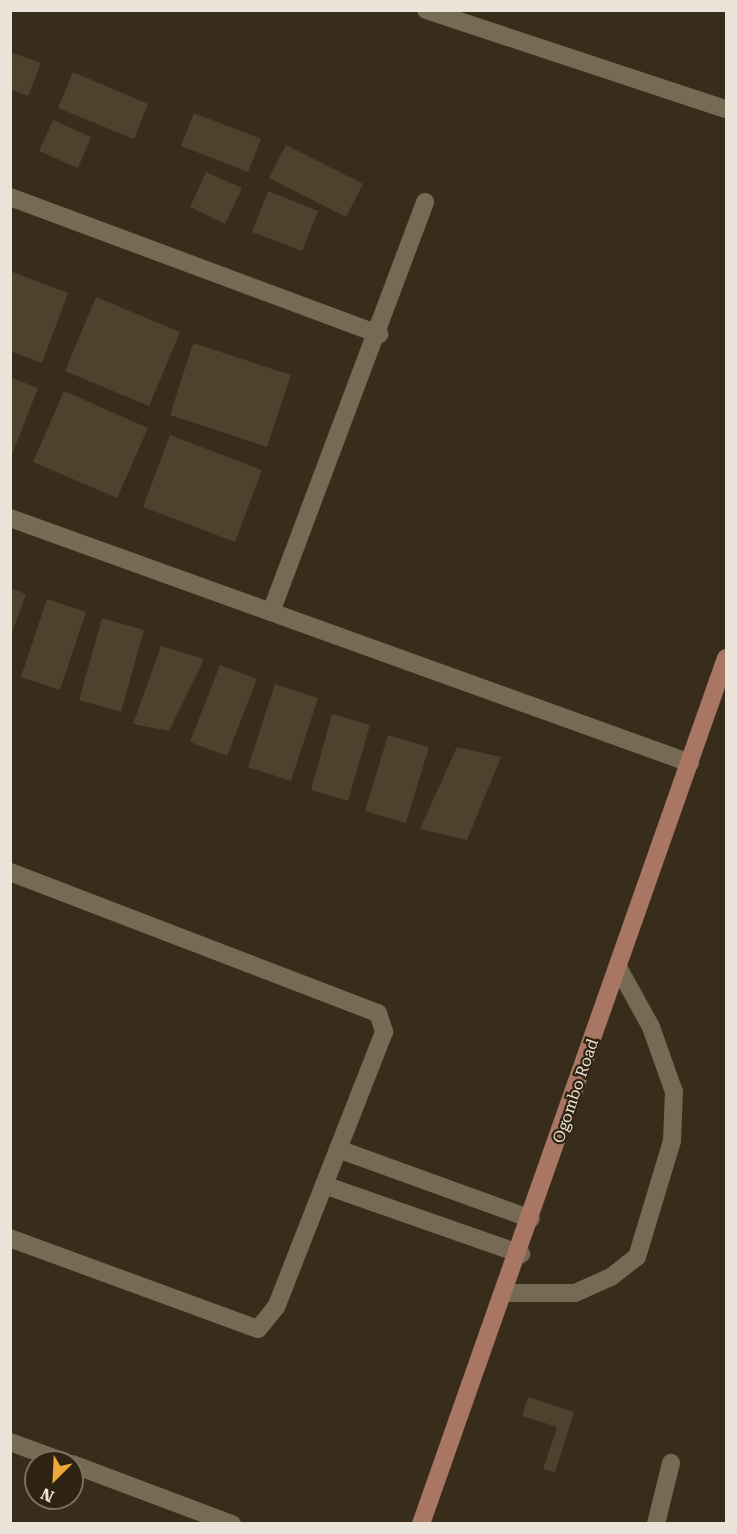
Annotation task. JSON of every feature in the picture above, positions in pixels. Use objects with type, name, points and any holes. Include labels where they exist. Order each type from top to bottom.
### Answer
[{"type":"main road","name":"Ogombo Road","points":[[421,1524],[521,1254],[531,1219],[726,658]]},
{"type":"street","points":[[426,10],[726,109]]},
{"type":"street","points":[[10,197],[379,334]]},
{"type":"street","points":[[271,612],[379,334],[425,202]]},
{"type":"street","points":[[10,518],[690,763]]},
{"type":"street","points":[[10,872],[378,1013],[384,1032],[276,1307],[258,1329],[10,1238]]},
{"type":"street","points":[[506,1293],[575,1293],[611,1277],[637,1257],[672,1141],[674,1092],[651,1027],[619,969]]},
{"type":"street","points":[[338,1149],[531,1219]]},
{"type":"street","points":[[324,1185],[521,1254]]},
{"type":"street","points":[[10,1442],[32,1450]]},
{"type":"street","points":[[656,1524],[671,1463]]},
{"type":"street","points":[[84,1468],[232,1524]]},
{"type":"building","points":[[10,52],[41,63],[28,96],[10,89]]},
{"type":"building","points":[[73,72],[148,104],[134,139],[58,108]]},
{"type":"building","points":[[194,113],[261,139],[248,172],[181,146]]},
{"type":"building","points":[[53,120],[91,137],[78,168],[39,151]]},
{"type":"building","points":[[286,145],[363,184],[346,217],[269,178]]},
{"type":"building","points":[[206,172],[242,188],[225,224],[190,207]]},
{"type":"building","points":[[268,191],[318,211],[302,251],[252,232]]},
{"type":"building","points":[[10,271],[68,293],[42,363],[10,351]]},
{"type":"building","points":[[96,297],[180,332],[149,406],[65,371]]},
{"type":"building","points":[[193,343],[291,375],[267,447],[170,415]]},
{"type":"building","points":[[10,377],[38,388],[11,457],[10,457]]},
{"type":"building","points":[[64,391],[148,428],[117,498],[33,462]]},
{"type":"building","points":[[170,435],[262,470],[235,542],[143,507]]},
{"type":"building","points":[[10,588],[26,594],[11,635],[10,635]]},
{"type":"building","points":[[47,599],[86,612],[60,690],[21,677]]},
{"type":"building","points":[[102,618],[144,630],[121,712],[79,700]]},
{"type":"building","points":[[161,646],[204,659],[169,731],[133,724]]},
{"type":"building","points":[[220,665],[257,679],[227,756],[190,742]]},
{"type":"building","points":[[275,684],[318,698],[291,781],[248,767]]},
{"type":"building","points":[[332,714],[370,725],[348,801],[311,790]]},
{"type":"building","points":[[388,735],[429,747],[406,823],[365,811]]},
{"type":"building","points":[[457,747],[501,757],[467,840],[420,829]]},
{"type":"building","points":[[528,1397],[574,1412],[555,1472],[543,1469],[557,1427],[522,1416]]}]
